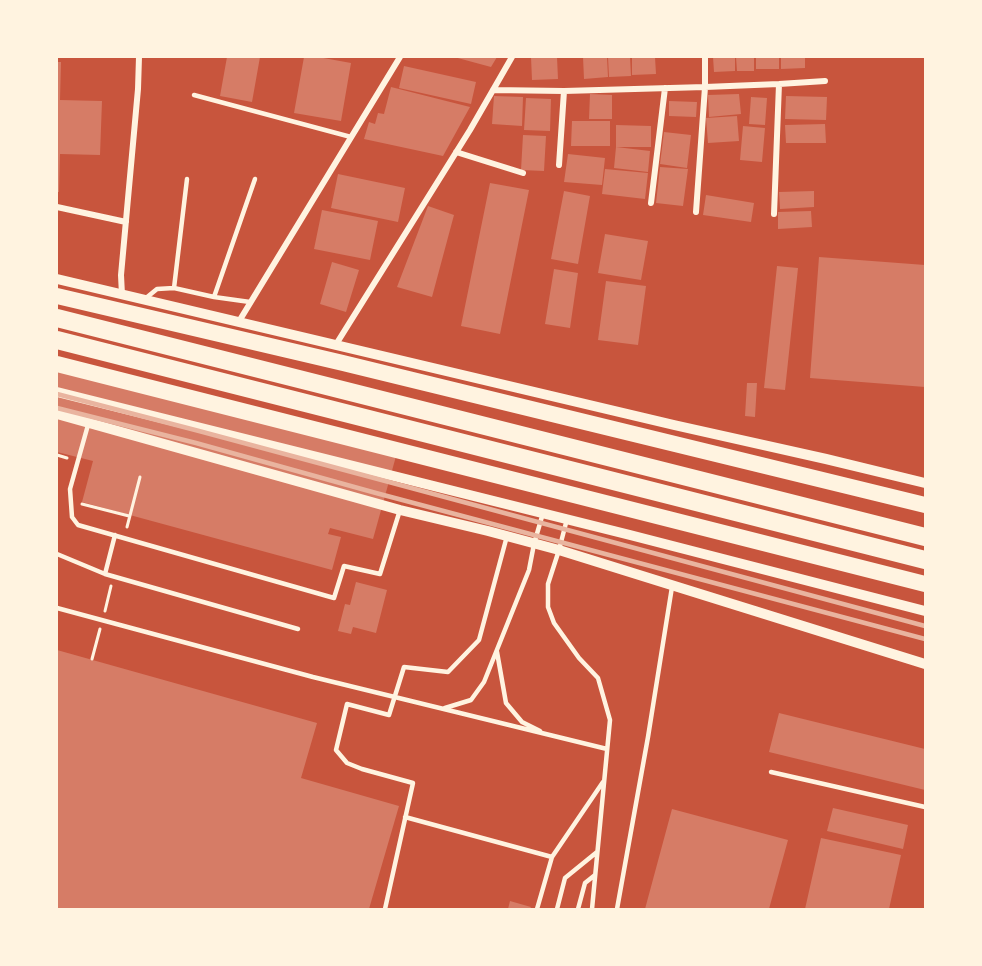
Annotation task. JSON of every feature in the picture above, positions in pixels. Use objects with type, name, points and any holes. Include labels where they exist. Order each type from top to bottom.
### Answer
[{"type":"highway","points":[[57,296],[343,363],[925,505]]},
{"type":"highway","points":[[57,318],[925,537]]},
{"type":"highway","points":[[57,340],[925,560]]},
{"type":"highway","points":[[57,364],[925,584]]},
{"type":"street","points":[[122,295],[121,275],[139,57]]},
{"type":"street","points":[[238,323],[400,57]]},
{"type":"street","points":[[335,346],[456,152],[512,57]]},
{"type":"street","points":[[696,212],[705,57]]},
{"type":"street","points":[[493,90],[564,91],[825,81]]},
{"type":"street","points":[[774,214],[779,84]]},
{"type":"street","points":[[651,203],[665,88]]},
{"type":"street","points":[[559,165],[564,91]]},
{"type":"street","points":[[456,152],[523,173]]},
{"type":"street","points":[[57,207],[126,222]]},
{"type":"street","points":[[57,279],[925,483]]},
{"type":"street","points":[[57,392],[925,611]]},
{"type":"street","points":[[57,414],[400,510],[559,550],[925,664]]},
{"type":"lane","points":[[194,95],[351,137]]},
{"type":"lane","points":[[174,288],[187,179]]},
{"type":"lane","points":[[214,297],[255,179]]},
{"type":"lane","points":[[144,300],[156,289],[174,288],[250,302]]},
{"type":"lane","points":[[88,423],[70,489],[72,517],[78,525],[334,598],[344,566],[380,574],[400,510]]},
{"type":"lane","points":[[442,709],[471,700],[484,682],[529,570],[543,513]]},
{"type":"lane","points":[[567,519],[548,584],[548,607],[554,623],[579,658],[598,678],[610,720],[592,909]]},
{"type":"lane","points":[[105,574],[115,535]]},
{"type":"lane","points":[[385,909],[412,783],[362,769],[347,762],[336,750],[347,704],[389,715],[405,667],[448,672],[479,640],[507,536]]},
{"type":"lane","points":[[57,554],[105,574],[298,629]]},
{"type":"lane","points":[[617,909],[648,738],[672,584]]},
{"type":"lane","points":[[57,608],[394,697],[607,749]]},
{"type":"lane","points":[[497,652],[506,703],[522,722],[547,735]]},
{"type":"lane","points":[[771,772],[925,807]]},
{"type":"lane","points":[[537,909],[552,857],[604,780]]},
{"type":"lane","points":[[405,817],[552,857]]},
{"type":"lane","points":[[557,909],[565,878],[597,852]]},
{"type":"lane","points":[[578,909],[585,884],[595,875]]},
{"type":"path","points":[[57,455],[68,458]]},
{"type":"path","points":[[78,503],[130,516],[140,477]]},
{"type":"building","points":[[227,57],[260,57],[252,102],[220,96]]},
{"type":"building","points":[[304,57],[351,63],[341,121],[294,113]]},
{"type":"building","points":[[454,57],[497,57],[491,67]]},
{"type":"building","points":[[531,57],[557,57],[558,79],[532,80]]},
{"type":"building","points":[[583,57],[607,57],[608,77],[584,79]]},
{"type":"building","points":[[608,57],[630,57],[631,76],[609,77]]},
{"type":"building","points":[[632,57],[655,57],[656,74],[632,75]]},
{"type":"building","points":[[713,57],[735,57],[735,71],[714,72]]},
{"type":"building","points":[[736,57],[754,57],[754,71],[737,71]]},
{"type":"building","points":[[756,57],[779,57],[779,69],[756,69]]},
{"type":"building","points":[[781,57],[805,57],[805,68],[781,69]]},
{"type":"building","points":[[57,62],[61,62],[60,100],[102,101],[100,155],[60,154],[59,192],[57,192]]},
{"type":"building","points":[[404,66],[476,82],[471,104],[399,88]]},
{"type":"building","points":[[391,87],[470,107],[443,156],[364,139],[369,122],[375,124],[378,113],[384,114]]},
{"type":"building","points":[[590,94],[612,95],[612,119],[589,119]]},
{"type":"building","points":[[739,94],[741,114],[709,117],[708,95]]},
{"type":"building","points":[[494,96],[523,97],[522,126],[492,124]]},
{"type":"building","points":[[786,96],[827,97],[826,120],[785,119]]},
{"type":"building","points":[[751,97],[767,98],[765,125],[749,124]]},
{"type":"building","points":[[526,98],[551,99],[550,131],[524,130]]},
{"type":"building","points":[[669,101],[697,102],[696,117],[669,116]]},
{"type":"building","points":[[737,116],[739,141],[708,143],[706,118]]},
{"type":"building","points":[[572,121],[610,121],[610,146],[571,146]]},
{"type":"building","points":[[825,124],[826,143],[786,143],[785,125]]},
{"type":"building","points":[[616,125],[651,126],[651,147],[616,147]]},
{"type":"building","points":[[743,126],[765,128],[762,162],[740,160]]},
{"type":"building","points":[[664,132],[691,135],[687,168],[660,164]]},
{"type":"building","points":[[523,135],[546,136],[544,171],[521,170]]},
{"type":"building","points":[[616,147],[650,151],[648,172],[614,168]]},
{"type":"building","points":[[568,154],[605,158],[602,185],[564,182]]},
{"type":"building","points":[[660,167],[688,169],[683,206],[656,203]]},
{"type":"building","points":[[605,169],[648,173],[645,199],[602,194]]},
{"type":"building","points":[[338,174],[405,188],[398,222],[331,208]]},
{"type":"building","points":[[490,183],[529,190],[500,334],[461,326]]},
{"type":"building","points":[[564,191],[590,196],[578,264],[551,259]]},
{"type":"building","points":[[814,191],[814,207],[780,209],[779,192]]},
{"type":"building","points":[[706,195],[754,203],[751,222],[703,215]]},
{"type":"building","points":[[428,206],[454,215],[432,297],[397,287]]},
{"type":"building","points":[[322,210],[378,221],[370,260],[314,249]]},
{"type":"building","points":[[811,211],[812,227],[778,229],[778,212]]},
{"type":"building","points":[[605,234],[648,241],[641,280],[598,273]]},
{"type":"building","points":[[819,257],[925,265],[925,387],[810,378]]},
{"type":"building","points":[[332,262],[359,270],[346,312],[320,304]]},
{"type":"building","points":[[777,266],[798,268],[785,390],[764,388]]},
{"type":"building","points":[[554,269],[578,273],[570,328],[545,324]]},
{"type":"building","points":[[606,281],[646,286],[638,345],[598,340]]},
{"type":"building","points":[[57,357],[398,449],[373,539],[330,528],[328,534],[341,537],[332,570],[82,502],[93,461],[57,452]]},
{"type":"building","points":[[747,383],[757,383],[755,417],[745,416]]},
{"type":"building","points":[[356,582],[387,590],[376,633],[353,627],[351,634],[338,631],[345,604],[350,605]]},
{"type":"building","points":[[57,650],[317,723],[301,778],[399,806],[369,909],[57,909]]},
{"type":"building","points":[[779,713],[925,749],[925,790],[769,752]]},
{"type":"building","points":[[833,808],[908,825],[903,849],[827,831]]},
{"type":"building","points":[[672,809],[788,840],[769,909],[645,909]]},
{"type":"building","points":[[821,838],[901,855],[889,909],[805,909]]},
{"type":"building","points":[[510,901],[531,907],[530,909],[508,909]]},
{"type":"railway","points":[[57,394],[925,626]]},
{"type":"railway","points":[[57,408],[196,443],[925,639]]}]
